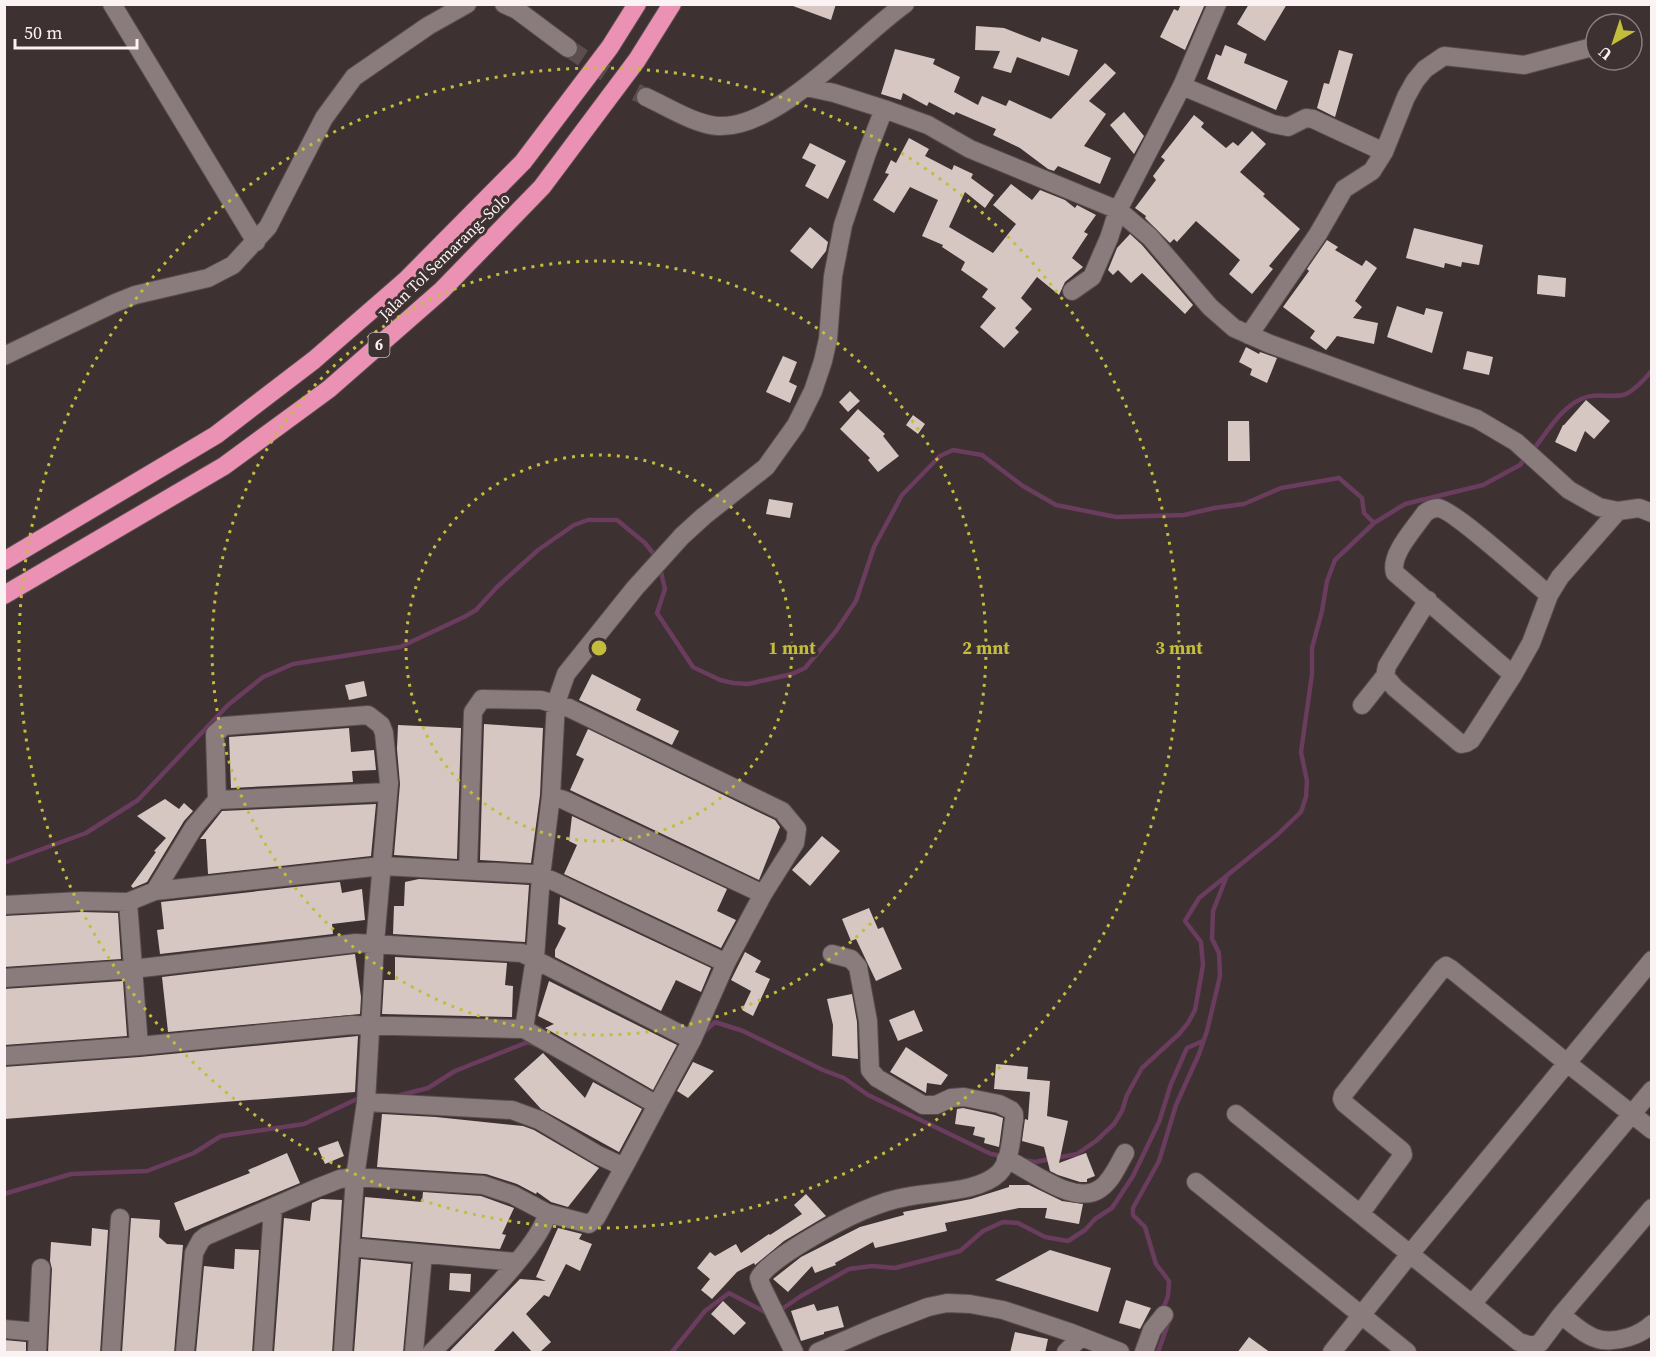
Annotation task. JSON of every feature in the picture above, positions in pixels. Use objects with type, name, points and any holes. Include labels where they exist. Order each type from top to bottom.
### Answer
[{"type":"highway","name":"Jalan Tol Semarang–Solo","points":[[4,561],[216,435],[314,360],[406,280],[523,162],[610,47],[637,4]]},
{"type":"highway","name":"Jalan Tol Semarang–Solo","points":[[4,595],[224,466],[329,389],[442,290],[542,187],[637,60],[672,4]]},
{"type":"street","points":[[112,4],[256,242]]},
{"type":"street","points":[[4,356],[135,295],[215,275],[233,265],[256,242],[276,215],[327,113],[354,77],[428,26],[467,4]]},
{"type":"street","points":[[504,4],[517,10],[568,48]]},
{"type":"street","points":[[646,97],[704,123],[719,126],[751,120],[806,87],[904,4]]},
{"type":"street","points":[[1072,291],[1092,277],[1118,210],[1182,86],[1217,4]]},
{"type":"street","points":[[1249,335],[1318,234],[1344,189],[1372,171],[1384,152],[1406,97],[1425,69],[1444,56],[1524,65],[1584,49]]},
{"type":"street","points":[[1182,86],[1273,124],[1287,127],[1306,118],[1313,118],[1384,152]]},
{"type":"street","points":[[806,87],[834,93],[928,124],[970,149],[1118,210],[1150,237],[1223,320],[1249,335],[1478,420],[1516,442],[1579,497],[1599,507],[1617,511],[1639,508],[1652,513]]},
{"type":"street","points":[[524,1029],[535,958],[541,876],[551,796],[556,704],[566,674],[682,536],[766,467],[796,425],[819,376],[828,339],[833,276],[843,225],[884,109]]},
{"type":"street","points":[[1514,675],[1395,573],[1393,565],[1396,556],[1425,513],[1440,508],[1458,519],[1549,595]]},
{"type":"street","points":[[1385,676],[1395,688],[1461,744],[1466,744],[1471,740],[1514,675],[1531,643],[1549,595],[1560,577],[1617,511]]},
{"type":"street","points":[[1362,705],[1385,676],[1387,666],[1428,600]]},
{"type":"street","points":[[184,1353],[194,1253],[197,1246],[206,1236],[340,1179],[355,1177],[483,1185],[513,1195],[547,1213],[588,1224],[596,1218],[692,1040],[726,963],[763,894],[795,843],[796,829],[782,812],[556,704],[542,700],[482,699],[473,712],[468,870]]},
{"type":"street","points":[[155,891],[194,826],[217,800],[215,734],[220,728],[368,715],[381,725],[384,733],[389,783],[375,943],[366,1102],[355,1177],[343,1353]]},
{"type":"street","points":[[217,800],[387,792]]},
{"type":"street","points":[[551,796],[564,800],[763,894]]},
{"type":"street","points":[[4,905],[81,901],[128,902],[155,891],[382,866],[468,870],[541,876],[726,963]]},
{"type":"street","points":[[128,902],[140,1046]]},
{"type":"street","points":[[4,978],[133,969],[375,943],[522,953],[692,1040]]},
{"type":"street","points":[[794,1353],[759,1278],[768,1267],[863,1210],[905,1197],[983,1184],[1001,1171],[1007,1156],[1014,1120],[1014,1114],[1006,1106],[964,1097],[951,1098],[936,1105],[923,1105],[873,1075],[870,1064],[868,1021],[858,967],[851,959],[832,954]]},
{"type":"street","points":[[1332,1353],[1360,1315],[1652,960]]},
{"type":"street","points":[[1360,1214],[1403,1155],[1402,1151],[1344,1103],[1343,1095],[1446,966],[1652,1130]]},
{"type":"street","points":[[4,1056],[370,1025],[524,1029],[657,1105]]},
{"type":"street","points":[[1472,1304],[1652,1090]]},
{"type":"street","points":[[366,1102],[512,1110],[539,1120],[589,1150],[624,1167]]},
{"type":"street","points":[[1236,1114],[1519,1342],[1532,1346],[1540,1343],[1560,1315],[1652,1208]]},
{"type":"street","points":[[1007,1156],[1054,1186],[1072,1192],[1089,1193],[1106,1183],[1125,1153]]},
{"type":"street","points":[[1196,1182],[1407,1353]]},
{"type":"street","points":[[263,1353],[273,1208]]},
{"type":"street","points":[[432,1353],[537,1237],[544,1225],[547,1213]]},
{"type":"street","points":[[111,1353],[120,1218]]},
{"type":"street","points":[[350,1247],[516,1262]]},
{"type":"street","points":[[414,1353],[423,1254]]},
{"type":"street","points":[[37,1353],[41,1268]]},
{"type":"street","points":[[818,1353],[876,1327],[928,1307],[947,1303],[970,1304],[1003,1310],[1120,1353]]},
{"type":"street","points":[[1560,1315],[1601,1340],[1627,1338],[1650,1330]]},
{"type":"street","points":[[1144,1353],[1152,1330],[1164,1316]]},
{"type":"street","points":[[4,1329],[38,1332]]},
{"type":"street","points":[[1066,1353],[1081,1337]]},
{"type":"building","points":[[793,4],[836,4],[831,20],[793,6]]},
{"type":"building","points":[[1181,4],[1205,4],[1185,50],[1160,37],[1174,9],[1178,11]]},
{"type":"building","points":[[1249,4],[1287,4],[1265,41],[1237,24]]},
{"type":"building","points":[[976,26],[1004,28],[1040,42],[1042,37],[1078,50],[1069,76],[1017,57],[1011,73],[993,68],[1000,51],[975,50]]},
{"type":"building","points":[[1225,45],[1247,54],[1244,63],[1288,81],[1276,110],[1207,79],[1216,54],[1221,56]]},
{"type":"building","points":[[895,49],[935,59],[933,64],[960,77],[954,92],[978,105],[982,96],[1006,106],[1009,100],[1051,119],[1105,63],[1116,73],[1089,101],[1106,114],[1084,146],[1111,158],[1100,184],[1058,166],[1054,171],[1048,169],[1020,148],[993,135],[996,129],[956,112],[954,115],[929,102],[927,106],[903,93],[901,100],[881,94]]},
{"type":"building","points":[[1339,50],[1353,54],[1335,117],[1317,108],[1324,83],[1329,84]]},
{"type":"building","points":[[1124,112],[1144,136],[1134,154],[1110,125]]},
{"type":"building","points":[[1194,115],[1204,123],[1201,127],[1226,148],[1233,142],[1238,146],[1252,131],[1266,144],[1240,172],[1300,229],[1269,266],[1273,269],[1252,294],[1229,274],[1240,260],[1196,221],[1177,242],[1174,239],[1170,243],[1145,218],[1146,216],[1135,208],[1156,180],[1153,176],[1165,160],[1161,157]]},
{"type":"building","points":[[909,138],[929,149],[925,156],[952,170],[954,165],[973,174],[971,178],[994,195],[985,208],[965,192],[949,227],[993,253],[1016,224],[993,205],[1011,184],[1032,200],[1040,190],[1065,200],[1075,208],[1077,205],[1096,215],[1084,232],[1088,234],[1072,258],[1083,267],[1065,282],[1059,295],[1037,277],[1021,298],[1032,309],[1015,328],[1019,332],[1004,348],[980,327],[996,308],[982,297],[988,289],[961,270],[965,262],[942,247],[943,245],[922,236],[938,200],[910,187],[894,213],[873,200],[889,174],[885,173],[891,160],[896,163]]},
{"type":"building","points":[[810,143],[846,161],[828,199],[805,186],[816,165],[802,158]]},
{"type":"building","points":[[810,227],[828,242],[826,251],[812,269],[790,251]]},
{"type":"building","points":[[1414,228],[1483,245],[1479,265],[1462,262],[1461,267],[1445,263],[1444,268],[1406,258]]},
{"type":"building","points":[[1130,234],[1193,305],[1185,314],[1142,273],[1131,283],[1118,270],[1113,275],[1108,270],[1117,248]]},
{"type":"building","points":[[1327,240],[1338,247],[1335,250],[1362,266],[1366,260],[1377,268],[1355,301],[1362,307],[1353,318],[1378,323],[1374,344],[1337,336],[1326,350],[1310,338],[1315,331],[1283,307],[1309,271],[1307,269]]},
{"type":"building","points":[[1538,275],[1566,278],[1565,297],[1537,294]]},
{"type":"building","points":[[1397,306],[1424,315],[1426,308],[1443,312],[1432,353],[1387,337]]},
{"type":"building","points":[[1246,347],[1259,354],[1260,352],[1277,358],[1267,383],[1250,375],[1252,369],[1239,362]]},
{"type":"building","points":[[1467,351],[1493,357],[1489,375],[1463,369]]},
{"type":"building","points":[[783,356],[797,362],[789,382],[797,386],[790,403],[766,392]]},
{"type":"building","points":[[850,391],[860,401],[848,412],[839,402]]},
{"type":"building","points":[[1586,400],[1610,421],[1594,439],[1585,431],[1576,452],[1555,442],[1563,425]]},
{"type":"building","points":[[858,409],[885,434],[883,436],[899,456],[878,472],[868,460],[870,458],[840,429]]},
{"type":"building","points":[[913,415],[925,424],[918,434],[906,425]]},
{"type":"building","points":[[1228,421],[1249,421],[1250,461],[1228,461]]},
{"type":"building","points":[[769,499],[793,503],[790,518],[766,514]]},
{"type":"building","points":[[592,674],[641,699],[636,710],[679,731],[672,745],[579,700]]},
{"type":"building","points":[[364,681],[367,696],[349,700],[345,685]]},
{"type":"building","points":[[484,724],[543,728],[540,795],[531,863],[480,860]]},
{"type":"building","points":[[398,725],[461,728],[457,859],[394,855],[400,784],[397,749]]},
{"type":"building","points":[[349,728],[351,752],[374,750],[376,770],[352,771],[353,782],[231,788],[229,737]]},
{"type":"building","points":[[588,729],[775,820],[780,827],[759,880],[570,790],[584,759],[576,755]]},
{"type":"building","points":[[165,799],[179,809],[184,803],[193,811],[184,821],[147,882],[133,888],[131,886],[156,852],[154,851],[166,838],[137,816]]},
{"type":"building","points":[[376,804],[371,856],[208,874],[206,839],[200,839],[222,811]]},
{"type":"building","points":[[572,816],[727,889],[717,911],[736,920],[721,948],[564,874],[577,845],[569,841]]},
{"type":"building","points":[[822,836],[840,851],[810,886],[792,870]]},
{"type":"building","points":[[419,879],[529,885],[525,942],[393,934],[394,906],[404,906],[405,882]]},
{"type":"building","points":[[340,882],[342,893],[362,889],[365,920],[332,924],[333,934],[160,954],[157,930],[164,929],[161,902]]},
{"type":"building","points":[[560,897],[711,968],[701,992],[676,980],[661,1011],[555,957],[555,950],[566,928],[558,924]]},
{"type":"building","points":[[869,908],[878,929],[883,927],[902,969],[876,981],[856,939],[851,941],[842,919]]},
{"type":"building","points":[[81,912],[118,913],[121,959],[4,967],[4,916]]},
{"type":"building","points":[[745,952],[761,961],[755,972],[770,979],[753,1016],[742,1010],[751,991],[731,980]]},
{"type":"building","points":[[355,954],[361,997],[360,1014],[168,1032],[162,977]]},
{"type":"building","points":[[395,957],[507,963],[505,985],[513,986],[512,1017],[382,1014],[384,980],[395,980]]},
{"type":"building","points":[[123,981],[127,1036],[4,1045],[4,989]]},
{"type":"building","points":[[549,981],[677,1045],[653,1090],[545,1028],[554,1024],[538,1016]]},
{"type":"building","points":[[852,994],[857,1022],[858,1059],[832,1056],[833,1025],[827,999]]},
{"type":"building","points":[[914,1010],[923,1031],[898,1041],[889,1020]]},
{"type":"building","points":[[358,1036],[355,1092],[4,1119],[4,1067],[140,1057]]},
{"type":"building","points":[[906,1047],[948,1075],[941,1085],[927,1083],[926,1093],[890,1072]]},
{"type":"building","points":[[543,1053],[585,1098],[593,1082],[642,1109],[619,1152],[541,1109],[514,1079]]},
{"type":"building","points":[[693,1062],[714,1071],[688,1098],[677,1091]]},
{"type":"building","points":[[996,1064],[1028,1067],[1027,1079],[1050,1081],[1047,1116],[1068,1121],[1059,1163],[1086,1153],[1095,1176],[1087,1179],[1087,1182],[1080,1182],[1058,1175],[1050,1171],[1044,1147],[1022,1141],[1025,1119],[1028,1120],[1030,1092],[994,1089]]},
{"type":"building","points":[[963,1108],[1003,1118],[999,1147],[984,1143],[985,1138],[973,1135],[975,1127],[955,1124],[957,1109]]},
{"type":"building","points":[[382,1114],[523,1126],[534,1130],[599,1168],[568,1207],[551,1202],[537,1192],[536,1194],[517,1184],[486,1174],[377,1167]]},
{"type":"building","points":[[338,1141],[344,1156],[325,1164],[318,1148]]},
{"type":"building","points":[[287,1153],[300,1183],[185,1231],[174,1203],[250,1173],[248,1170]]},
{"type":"building","points":[[1009,1185],[1029,1185],[1062,1201],[1083,1204],[1079,1224],[1045,1218],[1047,1208],[1019,1208],[945,1223],[947,1231],[875,1248],[873,1242],[835,1263],[836,1265],[815,1273],[812,1266],[788,1292],[773,1279],[801,1257],[860,1227],[904,1215],[903,1212],[971,1199],[1009,1187]]},
{"type":"building","points":[[423,1192],[481,1196],[514,1208],[502,1234],[506,1235],[500,1249],[362,1237],[365,1197],[422,1202]]},
{"type":"building","points":[[806,1194],[826,1216],[784,1241],[755,1265],[754,1263],[737,1272],[712,1299],[701,1290],[710,1279],[697,1268],[710,1252],[715,1256],[736,1244],[741,1253],[802,1214],[794,1205]]},
{"type":"building","points":[[321,1199],[342,1200],[332,1353],[274,1353],[284,1218],[310,1221],[312,1203]]},
{"type":"building","points":[[131,1218],[160,1220],[159,1237],[167,1244],[183,1245],[174,1353],[122,1353]]},
{"type":"building","points":[[92,1228],[108,1230],[100,1353],[48,1353],[51,1242],[91,1246]]},
{"type":"building","points":[[558,1228],[582,1234],[579,1239],[592,1244],[580,1271],[566,1264],[549,1297],[544,1295],[526,1314],[551,1342],[539,1353],[533,1353],[513,1331],[492,1353],[448,1353],[520,1279],[546,1281],[536,1277]]},
{"type":"building","points":[[235,1249],[259,1250],[252,1353],[196,1353],[204,1266],[234,1269]]},
{"type":"building","points":[[1050,1250],[1111,1268],[1098,1312],[995,1280]]},
{"type":"building","points":[[361,1259],[411,1264],[403,1353],[354,1353]]},
{"type":"building","points":[[450,1273],[471,1274],[470,1292],[449,1290]]},
{"type":"building","points":[[1126,1300],[1151,1308],[1140,1329],[1119,1323]]},
{"type":"building","points":[[723,1301],[746,1323],[734,1335],[711,1314]]},
{"type":"building","points":[[814,1304],[817,1311],[838,1306],[844,1327],[801,1341],[791,1311]]},
{"type":"building","points":[[1015,1332],[1048,1339],[1045,1353],[1010,1353]]},
{"type":"building","points":[[1249,1337],[1271,1353],[1237,1353]]},
{"type":"building","points":[[4,1340],[26,1342],[26,1353],[4,1353]]},
{"type":"waterway","points":[[1533,450],[1555,421],[1574,403],[1592,396],[1627,394],[1652,370]]},
{"type":"waterway","points":[[660,568],[665,589],[657,613],[693,667],[720,680],[748,684],[792,674],[805,668],[836,631],[856,601],[874,547],[902,495],[940,456],[953,450],[982,455],[1023,486],[1056,505],[1116,517],[1184,515],[1244,504],[1281,488],[1339,478],[1362,498],[1364,513],[1374,523]]},
{"type":"waterway","points":[[1023,1160],[1035,1162],[1077,1154],[1096,1141],[1114,1124],[1142,1068],[1179,1034],[1195,1010],[1203,965],[1201,942],[1185,921],[1199,898],[1277,835],[1301,812],[1306,797],[1307,781],[1301,752],[1312,674],[1312,648],[1327,581],[1335,560],[1374,523],[1405,504],[1483,485],[1520,465],[1527,456]]},
{"type":"waterway","points":[[4,863],[86,833],[138,800],[228,705],[263,677],[293,664],[400,647],[464,617],[476,610],[497,587],[538,550],[574,525],[588,520],[617,520],[645,543],[656,557]]},
{"type":"waterway","points":[[1163,1309],[1168,1296],[1169,1281],[1156,1264],[1145,1227],[1133,1215],[1133,1208],[1159,1161],[1176,1105],[1207,1031],[1220,976],[1219,953],[1212,939],[1213,911],[1226,878]]},
{"type":"waterway","points":[[704,1032],[715,1022],[743,1031],[844,1078],[868,1095],[991,1154],[1003,1156]]},
{"type":"waterway","points":[[779,1311],[849,1269],[872,1266],[895,1268],[960,1251],[983,1231],[1003,1222],[1018,1223],[1045,1237],[1068,1241],[1112,1208],[1133,1176],[1159,1122],[1171,1084],[1187,1048],[1203,1041]]},
{"type":"waterway","points":[[397,1096],[428,1088],[455,1071],[528,1042],[535,1045]]},
{"type":"waterway","points":[[4,1194],[71,1174],[147,1171],[194,1153],[221,1136],[304,1124],[357,1099],[362,1099]]},
{"type":"waterway","points":[[672,1352],[705,1311],[729,1293],[767,1313]]},
{"type":"waterway","points":[[1158,1352],[1170,1318]]},
{"type":"tunnel","points":[[568,48],[646,97]]}]
